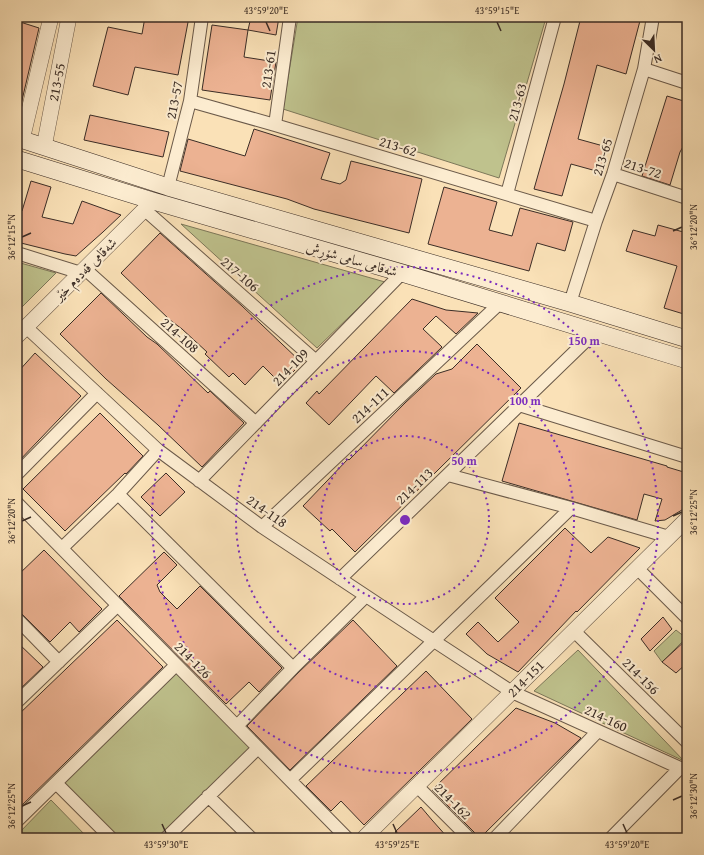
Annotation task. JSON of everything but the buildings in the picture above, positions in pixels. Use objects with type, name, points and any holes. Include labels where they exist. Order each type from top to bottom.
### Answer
[{"type":"main road","name":"شەقامی سامی شۆڕش","points":[[20,139],[168,187],[570,303],[687,339]]},
{"type":"main road","name":"شەقامی سامی شۆڕش","points":[[17,159],[149,206],[402,273],[499,304],[687,360]]},
{"type":"street","name":"213-55","points":[[44,147],[69,17]]},
{"type":"street","name":"213-57","points":[[168,187],[190,101],[202,17]]},
{"type":"street","name":"213-61","points":[[275,124],[290,17]]},
{"type":"street","name":"213-63","points":[[508,194],[555,17]]},
{"type":"street","name":"213-65","points":[[570,303],[596,221],[613,174],[644,69],[653,17]]},
{"type":"street","name":"213-55","points":[[20,139],[48,18]]},
{"type":"street","points":[[644,69],[687,83]]},
{"type":"street","name":"213-62","points":[[190,101],[275,124],[596,221]]},
{"type":"street","name":"213-72","points":[[613,174],[687,198]]},
{"type":"street","name":"شەقامی قەدەم خێر","points":[[22,332],[149,206]]},
{"type":"street","name":"217-106","points":[[149,206],[316,361]]},
{"type":"street","points":[[17,253],[83,271]]},
{"type":"street","name":"214-108","points":[[83,271],[256,423]]},
{"type":"street","name":"214-109","points":[[199,481],[402,273]]},
{"type":"street","name":"214-111","points":[[262,527],[499,304]]},
{"type":"street","name":"214-118","points":[[22,332],[97,393],[158,450],[199,481],[262,527],[512,692]]},
{"type":"street","name":"214-113","points":[[340,579],[595,332]]},
{"type":"street","points":[[17,474],[97,393]]},
{"type":"street","points":[[519,405],[687,457]]},
{"type":"street","points":[[62,548],[118,494],[158,450]]},
{"type":"street","points":[[448,475],[571,508],[669,537]]},
{"type":"street","points":[[118,494],[293,668]]},
{"type":"street","name":"214-126","points":[[17,502],[347,838]]},
{"type":"street","points":[[290,780],[571,508]]},
{"type":"street","name":"214-151","points":[[364,838],[687,519]]},
{"type":"street","points":[[637,568],[687,618]]},
{"type":"street","points":[[237,726],[366,596]]},
{"type":"street","points":[[17,702],[118,605]]},
{"type":"street","points":[[17,619],[59,662]]},
{"type":"street","name":"214-156","points":[[574,631],[687,742]]},
{"type":"street","points":[[17,821],[176,665]]},
{"type":"street","name":"214-160","points":[[512,692],[684,769]]},
{"type":"street","points":[[495,838],[598,731]]},
{"type":"street","points":[[166,838],[258,748]]},
{"type":"street","points":[[610,838],[684,769]]},
{"type":"street","points":[[56,783],[111,838]]},
{"type":"street","name":"214-162","points":[[417,786],[468,838]]},
{"type":"street","points":[[208,796],[251,838]]},
{"type":"green space","points":[[298,17],[546,18],[499,178],[283,109]]},
{"type":"green space","points":[[181,224],[385,282],[317,348]]},
{"type":"green space","points":[[17,262],[56,273],[17,312]]},
{"type":"green space","points":[[676,630],[686,638],[662,662],[654,651]]},
{"type":"green space","points":[[578,650],[684,761],[534,691]]},
{"type":"green space","points":[[176,665],[258,748],[166,838],[111,838],[56,783]]},
{"type":"green space","points":[[51,800],[88,838],[17,838],[17,835]]}]
